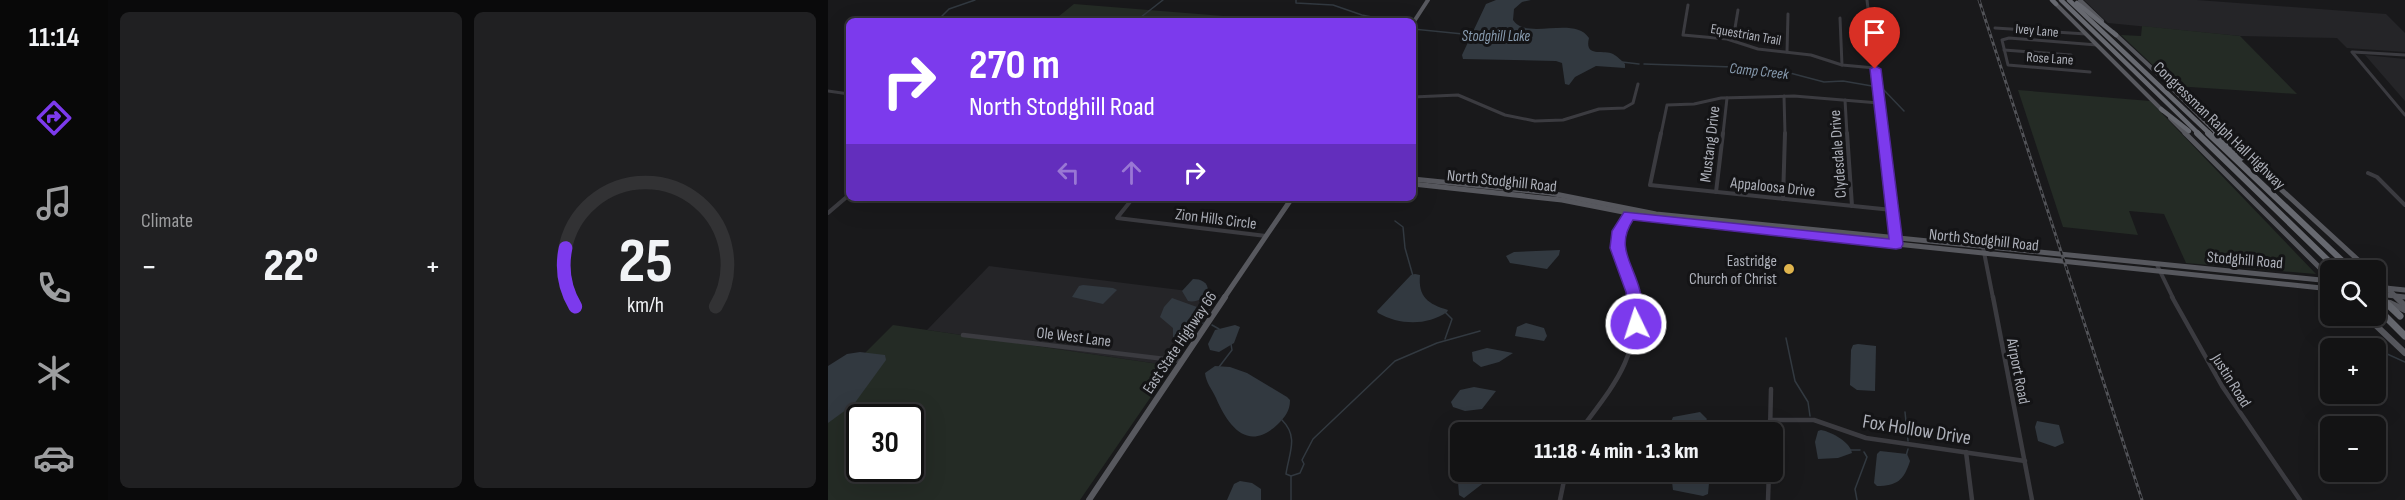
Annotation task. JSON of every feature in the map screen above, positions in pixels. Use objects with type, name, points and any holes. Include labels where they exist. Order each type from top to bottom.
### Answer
[{"type":"highway","name":"Congressman Ralph Hall Highway","points":[[2069,0],[2342,260]]},
{"type":"highway","points":[[2074,0],[2116,35]]},
{"type":"highway","name":"Congressman Ralph Hall Highway","points":[[2055,1],[2269,202],[2325,260]]},
{"type":"highway","points":[[2172,88],[2293,213]]},
{"type":"highway","points":[[2161,109],[2187,129],[2269,202]]},
{"type":"highway","points":[[2386,300],[2404,313]]},
{"type":"highway","points":[[2386,317],[2405,336]]},
{"type":"main road","points":[[1416,18],[1428,0]]},
{"type":"main road","points":[[2079,0],[2356,260]]},
{"type":"main road","points":[[2055,1],[2320,268]]},
{"type":"main road","name":"North Stodghill Road","points":[[1416,179],[1550,193],[1628,212]]},
{"type":"main road","name":"North Stodghill Road","points":[[1416,184],[1552,199],[1628,212],[2158,268]]},
{"type":"main road","name":"East State Highway 66","points":[[1089,500],[1290,201]]},
{"type":"main road","points":[[2311,259],[2320,263]]},
{"type":"main road","name":"Stodghill Road","points":[[2158,268],[2320,279]]},
{"type":"main road","name":"Stodghill Road","points":[[2158,268],[2320,288]]},
{"type":"main road","points":[[2387,288],[2405,290]]},
{"type":"main road","points":[[2387,288],[2395,296],[2404,313]]},
{"type":"main road","points":[[2386,295],[2405,297]]},
{"type":"main road","points":[[2386,302],[2404,313]]},
{"type":"main road","points":[[2377,326],[2405,353]]},
{"type":"street","points":[[1867,0],[1896,241]]},
{"type":"street","name":"Equestrian Trail","points":[[1688,5],[1683,34],[1733,40],[1758,49],[1811,54],[1842,65],[1875,68]]},
{"type":"street","points":[[1733,40],[1738,10]]},
{"type":"street","points":[[1787,52],[1788,14]]},
{"type":"street","points":[[1840,18],[1842,65]]},
{"type":"street","points":[[1995,28],[2086,34]]},
{"type":"street","name":"Ivey Lane","points":[[2008,65],[2002,40],[2007,38],[2097,45]]},
{"type":"street","points":[[2004,50],[2071,55]]},
{"type":"street","points":[[2405,56],[2352,52],[2405,115]]},
{"type":"street","name":"Rose Lane","points":[[2008,65],[2090,72]]},
{"type":"street","points":[[1416,97],[1458,95],[1505,115],[1535,121],[1563,120],[1599,110],[1624,108],[1633,103],[1638,84]]},
{"type":"street","points":[[828,91],[846,94]]},
{"type":"street","points":[[1727,98],[1750,99],[1784,96],[1879,103]]},
{"type":"street","points":[[1783,199],[1786,105],[1784,96]]},
{"type":"street","name":"Appaloosa Drive","points":[[1727,98],[1712,98],[1694,104],[1667,105],[1650,185],[1892,210]]},
{"type":"street","name":"Mustang Drive","points":[[1716,192],[1727,98]]},
{"type":"street","name":"Clydesdale Drive","points":[[1845,100],[1852,206]]},
{"type":"street","points":[[2368,173],[2377,177],[2405,206]]},
{"type":"street","points":[[828,213],[846,198]]},
{"type":"street","name":"Zion Hills Circle","points":[[1131,201],[1117,218],[1266,236]]},
{"type":"street","points":[[1586,422],[1620,376],[1634,340],[1635,302],[1627,272],[1617,248],[1618,231],[1628,212]]},
{"type":"street","name":"Airport Road","points":[[1983,250],[2032,500]]},
{"type":"street","name":"Justin Road","points":[[2158,268],[2178,312],[2209,368],[2254,438],[2300,500]]},
{"type":"street","name":"Ole West Lane","points":[[963,335],[1182,361]]},
{"type":"street","points":[[1770,420],[1771,389]]},
{"type":"street","name":"Fox Hollow Drive","points":[[1770,420],[1814,420],[1866,438],[2025,461]]},
{"type":"street","points":[[1966,452],[1972,500]]},
{"type":"street","points":[[1560,500],[1564,482]]},
{"type":"street","points":[[1768,500],[1769,482]]},
{"type":"shaded area","points":[[2084,0],[2197,0],[2386,14],[2405,33],[2405,52],[2347,48],[2337,38],[2240,36],[2108,23]]},
{"type":"shaded area","points":[[1074,4],[1236,17],[1235,18],[1057,18]]},
{"type":"shaded area","points":[[2142,26],[2240,36],[2297,94],[2175,86],[2121,35],[2141,36]]},
{"type":"shaded area","points":[[2365,55],[2405,59],[2405,101]]},
{"type":"shaded area","points":[[2018,90],[2150,101],[2316,274],[2186,263],[2164,214],[2129,211],[2138,235],[2063,227]]},
{"type":"shaded area","points":[[989,266],[1220,295],[1172,366],[927,330]]},
{"type":"shaded area","points":[[893,325],[1172,366],[1080,500],[828,500],[828,390]]},
{"type":"water","name":"Stodghill Lake","points":[[1496,0],[1531,0],[1522,2],[1514,9],[1513,20],[1520,26],[1539,29],[1573,28],[1582,31],[1589,38],[1588,44],[1592,51],[1613,54],[1625,64],[1625,68],[1596,66],[1575,77],[1569,85],[1565,84],[1562,63],[1556,61],[1463,59],[1462,55],[1486,4]]},
{"type":"water","points":[[1560,250],[1559,255],[1547,269],[1510,263],[1506,256],[1514,252]]},
{"type":"water","points":[[1411,275],[1420,275],[1421,289],[1426,299],[1448,310],[1447,312],[1422,322],[1404,322],[1378,313],[1377,311]]},
{"type":"water","points":[[1193,279],[1204,282],[1208,291],[1200,299],[1188,301],[1182,291]]},
{"type":"water","points":[[1079,286],[1117,290],[1103,304],[1072,297]]},
{"type":"water","points":[[1172,298],[1197,307],[1181,338],[1173,337],[1173,328],[1160,317],[1164,307]]},
{"type":"water","points":[[1526,323],[1544,328],[1547,336],[1544,341],[1515,336],[1517,327]]},
{"type":"water","points":[[1235,325],[1240,327],[1234,343],[1219,352],[1210,350],[1208,344],[1215,330]]},
{"type":"water","points":[[1853,345],[1876,346],[1875,391],[1857,390],[1850,385],[1851,350]]},
{"type":"water","points":[[1487,348],[1513,353],[1499,362],[1481,367],[1473,361],[1472,352]]},
{"type":"water","points":[[860,352],[885,355],[886,360],[854,404],[846,404],[846,410],[828,423],[828,366],[847,354]]},
{"type":"water","points":[[1215,366],[1230,367],[1247,373],[1287,397],[1290,404],[1285,416],[1267,432],[1257,436],[1248,436],[1240,432],[1227,418],[1207,380],[1205,373]]},
{"type":"water","points":[[1474,387],[1496,391],[1482,409],[1465,411],[1453,407],[1451,402],[1460,390]]},
{"type":"water","points":[[1700,412],[1707,419],[1706,422],[1671,422],[1673,417]]},
{"type":"water","points":[[2037,421],[2059,425],[2064,443],[2055,447],[2038,441],[2035,427]]},
{"type":"water","points":[[1821,430],[1840,438],[1848,445],[1852,453],[1838,458],[1818,459],[1815,442],[1818,431]]},
{"type":"water","points":[[1880,451],[1907,454],[1910,461],[1908,468],[1899,481],[1890,485],[1877,486],[1874,483],[1877,454]]},
{"type":"water","points":[[1240,481],[1252,483],[1261,489],[1261,500],[1227,500],[1234,484]]},
{"type":"water","points":[[1458,482],[1485,482],[1464,498],[1459,495]]},
{"type":"water","points":[[1672,482],[1709,483],[1708,494],[1703,496],[1673,490]]},
{"type":"waterway","points":[[940,18],[949,9],[975,0]]},
{"type":"waterway","points":[[1140,18],[1163,0]]},
{"type":"waterway","name":"Camp Creek","points":[[1296,0],[1296,3],[1333,5],[1376,18]]},
{"type":"waterway","name":"Camp Creek","points":[[1416,29],[1473,35]]},
{"type":"waterway","name":"Camp Creek","points":[[1622,62],[1639,64]]},
{"type":"waterway","name":"Camp Creek","points":[[1644,64],[1733,67],[1757,72],[1790,73],[1824,82],[1843,81],[1872,86]]},
{"type":"waterway","name":"Camp Creek","points":[[1881,87],[1904,111]]},
{"type":"waterway","points":[[1395,221],[1403,227],[1405,248],[1413,276]]},
{"type":"waterway","points":[[1445,312],[1452,319],[1445,339]]},
{"type":"waterway","points":[[1189,321],[1203,323]]},
{"type":"waterway","points":[[1212,325],[1219,329]]},
{"type":"waterway","points":[[1291,476],[1300,473],[1304,464],[1302,460],[1313,439],[1395,361],[1437,343],[1480,331]]},
{"type":"waterway","points":[[1786,338],[1795,381],[1808,402],[1810,416]]},
{"type":"waterway","points":[[1219,367],[1232,350],[1231,344]]},
{"type":"waterway","points":[[2386,353],[2405,362]]},
{"type":"waterway","points":[[1905,412],[1908,441]]},
{"type":"waterway","points":[[1282,420],[1292,439],[1286,474],[1291,476]]},
{"type":"waterway","points":[[1906,456],[1908,449]]},
{"type":"waterway","points":[[1850,450],[1860,450]]},
{"type":"waterway","points":[[1857,500],[1855,489],[1867,457],[1864,452]]},
{"type":"waterway","points":[[1291,476],[1291,500]]},
{"type":"railway","points":[[1979,0],[2142,500]]},
{"type":"place","name":"Eastridge Church of Christ","points":[[1789,269]]},
{"type":"route","points":[[1636,324],[1634,292],[1617,248],[1618,231],[1623,227],[1629,215],[1896,244],[1875,69]]}]
